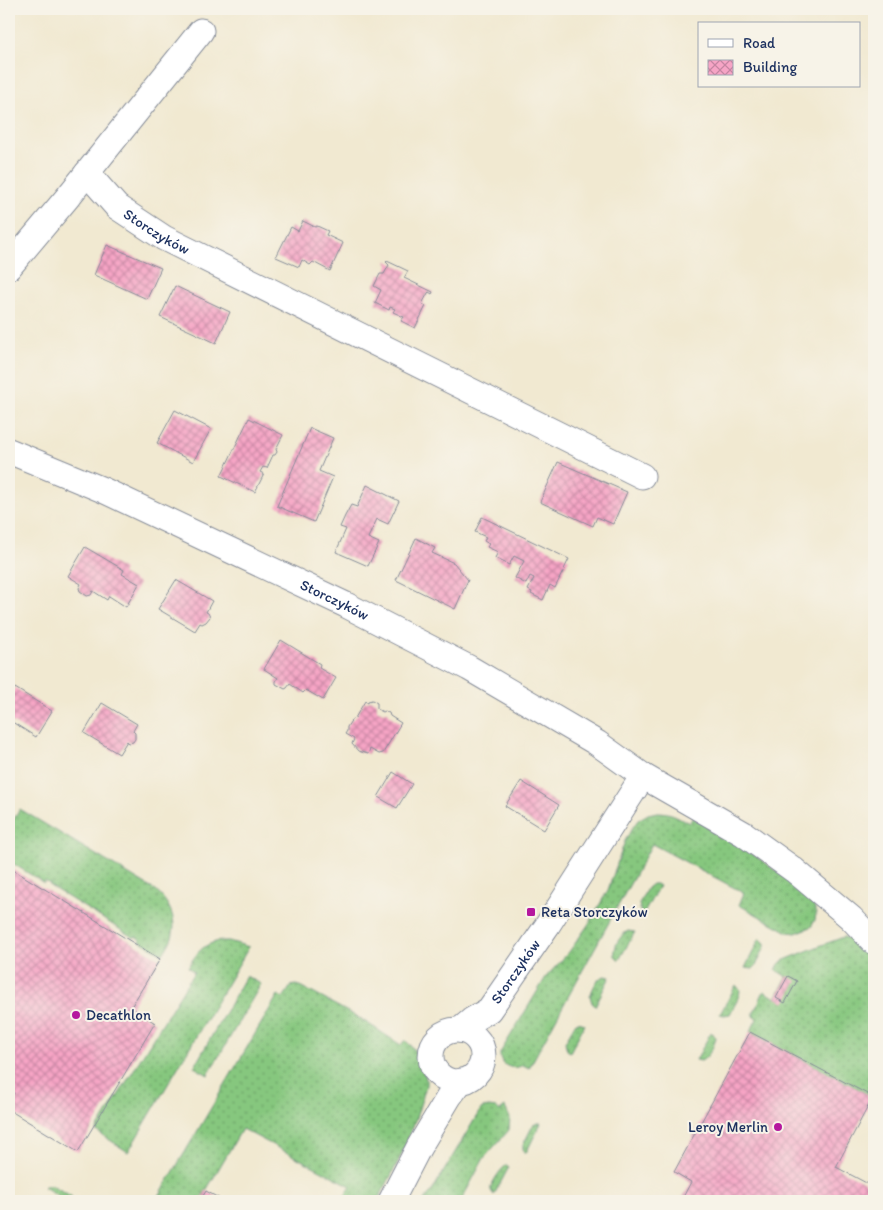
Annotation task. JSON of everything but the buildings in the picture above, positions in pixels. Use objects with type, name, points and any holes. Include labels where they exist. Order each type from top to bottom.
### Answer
[{"type":"street","points":[[9,267],[201,31]]},
{"type":"street","name":"Storczyków","points":[[87,173],[117,207],[164,238],[642,476]]},
{"type":"street","name":"Storczyków","points":[[9,451],[103,490],[346,605],[469,668],[597,743],[643,776],[744,834],[794,870],[851,918],[874,942]]},
{"type":"street","name":"Storczyków","points":[[470,1037],[487,1028],[489,1010],[552,918],[643,776]]},
{"type":"street","points":[[448,1032],[470,1037],[483,1055],[478,1071],[472,1077],[450,1077],[434,1067],[431,1059],[432,1050],[435,1042],[441,1036],[448,1032]]},
{"type":"street","points":[[391,1201],[410,1166],[450,1077]]},
{"type":"green space","points":[[20,809],[161,895],[171,912],[174,924],[172,937],[163,954],[50,886],[50,884],[45,881],[44,883],[9,861],[9,827]]},
{"type":"green space","points":[[657,812],[674,815],[689,823],[693,817],[762,860],[812,899],[816,913],[811,927],[796,933],[788,932],[739,905],[744,893],[652,844],[529,1068],[523,1065],[519,1067],[507,1066],[502,1061],[500,1053],[546,977],[569,952],[588,925],[608,890],[625,841],[631,830],[638,820],[648,814]]},
{"type":"green space","points":[[652,884],[659,886],[643,915],[641,914],[639,904],[647,888]]},
{"type":"green space","points":[[628,931],[635,932],[619,960],[615,956],[616,945],[622,935]]},
{"type":"green space","points":[[844,937],[858,942],[874,959],[873,1097],[750,1032],[757,1019],[754,1016],[754,1012],[764,991],[776,998],[787,977],[776,970],[779,964],[782,961]]},
{"type":"green space","points":[[760,938],[765,943],[765,947],[755,967],[753,969],[745,968]]},
{"type":"green space","points":[[220,941],[229,941],[249,947],[128,1152],[96,1131],[194,972],[188,967],[191,962],[204,947]]},
{"type":"green space","points":[[246,976],[261,984],[208,1075],[194,1067]]},
{"type":"green space","points":[[605,976],[610,977],[595,1006],[590,996],[597,981]]},
{"type":"green space","points":[[296,985],[361,1019],[401,1045],[405,1040],[413,1048],[422,1063],[426,1085],[417,1115],[402,1153],[377,1201],[342,1201],[351,1186],[242,1129],[200,1201],[156,1201],[278,995],[283,998],[291,986]]},
{"type":"green space","points":[[736,985],[740,990],[739,997],[730,1014],[720,1014]]},
{"type":"green space","points":[[578,1022],[585,1024],[570,1052],[567,1050],[565,1042]]},
{"type":"green space","points":[[711,1032],[716,1037],[713,1047],[704,1059],[701,1061],[696,1060]]},
{"type":"green space","points":[[489,1107],[500,1111],[505,1107],[510,1118],[509,1130],[484,1158],[461,1201],[423,1201],[432,1191],[479,1112],[482,1108]]},
{"type":"green space","points":[[541,1123],[526,1153],[523,1145],[533,1125]]},
{"type":"green space","points":[[507,1165],[509,1167],[494,1195],[491,1191],[492,1184]]},
{"type":"green space","points":[[52,1185],[71,1196],[72,1201],[67,1201],[44,1187]]},
{"type":"place","name":"Reta Storczyków","points":[[531,912]]},
{"type":"place","name":"Decathlon","points":[[76,1015]]},
{"type":"place","name":"Leroy Merlin","points":[[778,1127]]}]
